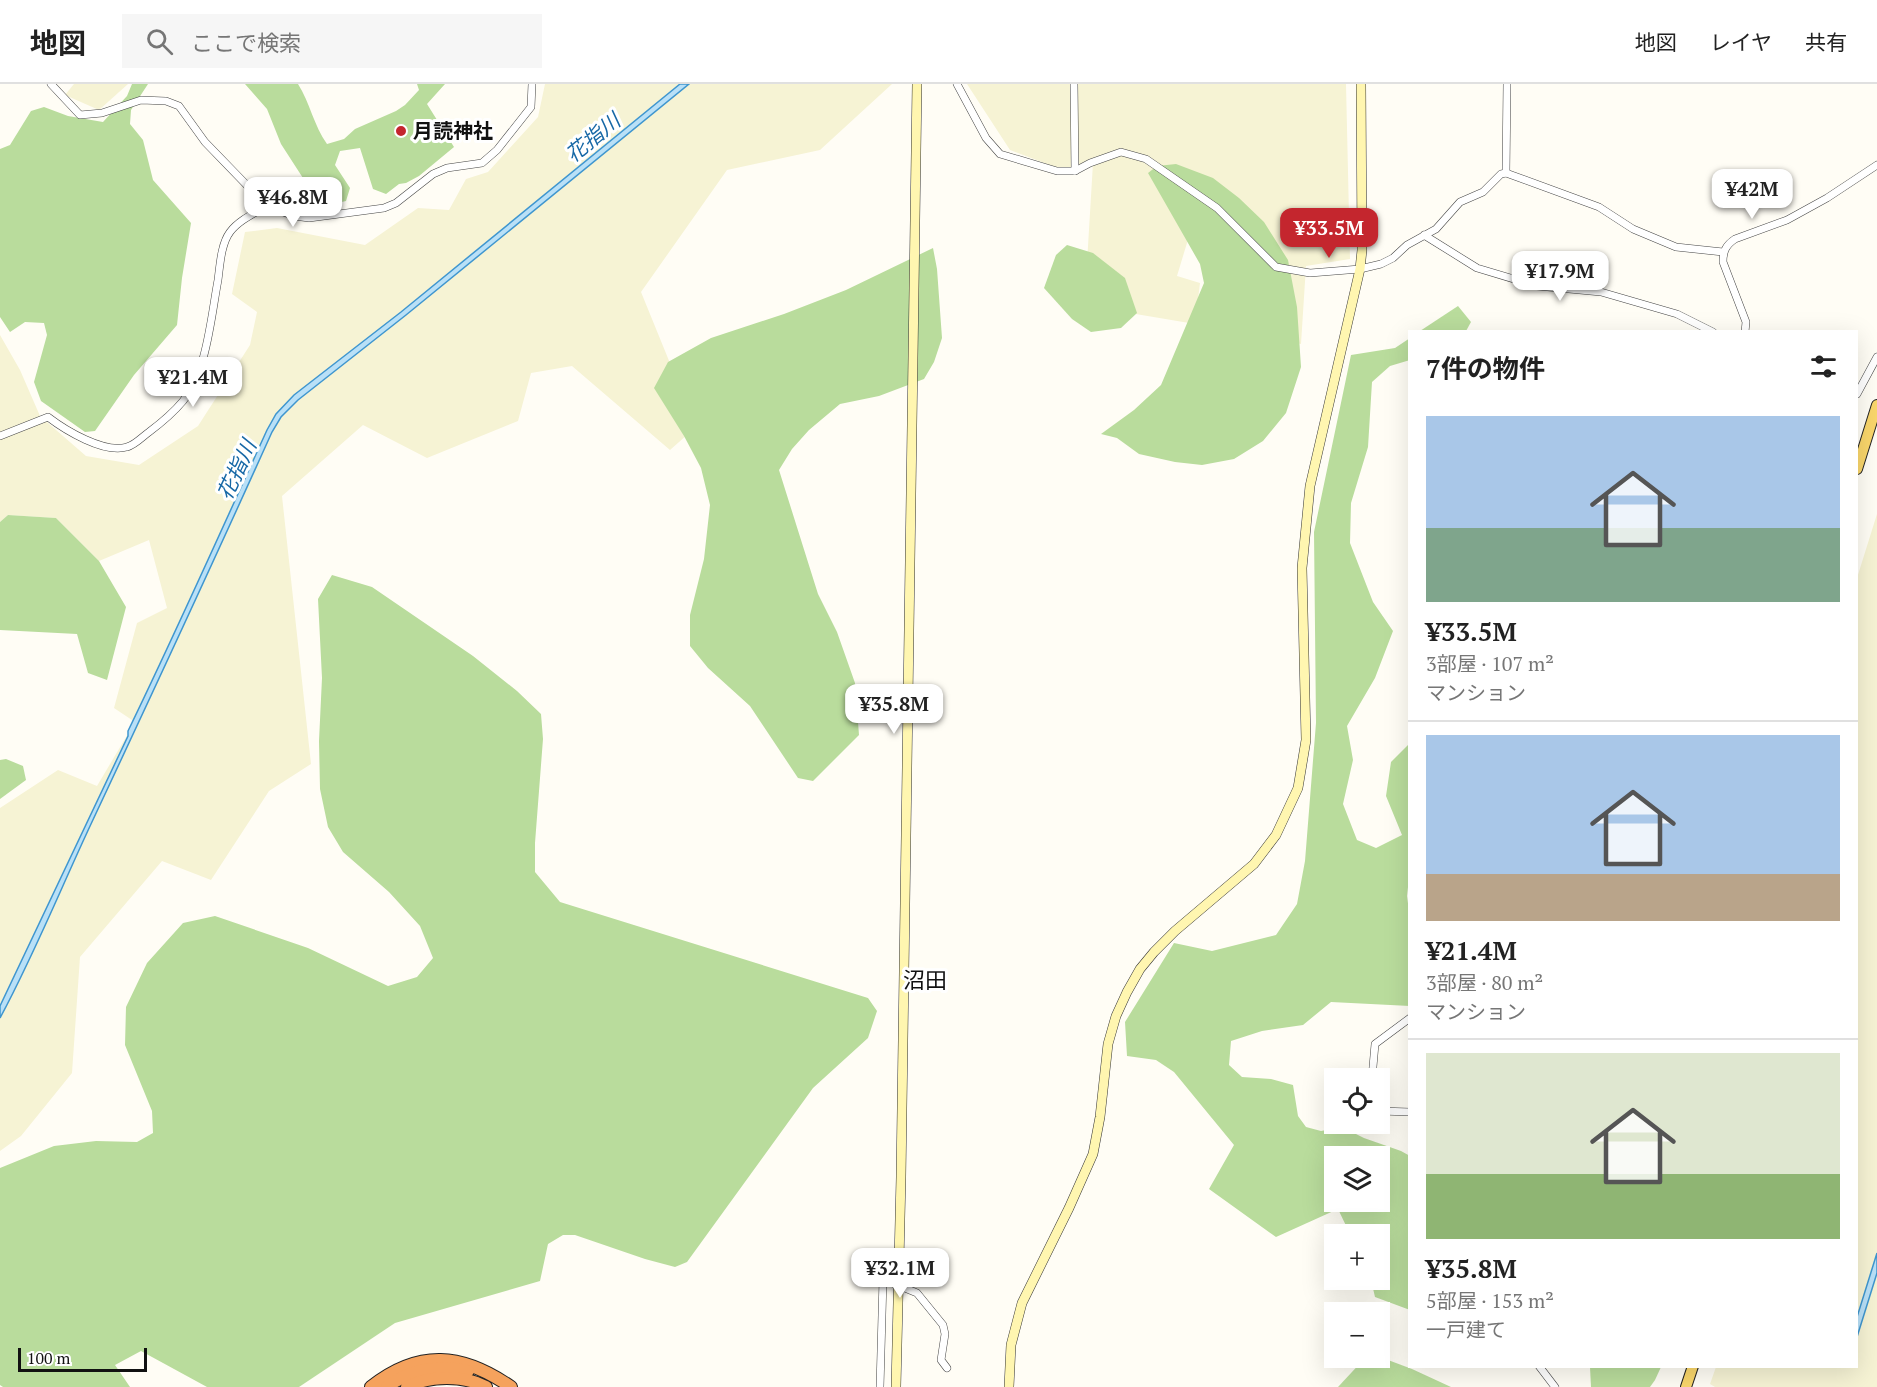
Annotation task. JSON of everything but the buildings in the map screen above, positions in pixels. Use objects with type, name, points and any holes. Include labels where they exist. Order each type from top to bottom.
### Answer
[{"type":"highway","points":[[371,1387],[385,1376],[401,1368],[436,1360],[461,1362],[477,1367],[511,1387]]},
{"type":"highway","points":[[387,1387],[410,1374],[432,1369],[457,1369],[474,1373],[495,1381],[503,1387]]},
{"type":"highway","points":[[407,1387],[433,1379],[446,1379],[470,1381],[486,1387]]},
{"type":"main road","points":[[1858,466],[1877,405]]},
{"type":"main road","points":[[1686,1387],[1692,1368]]},
{"type":"street","points":[[51,84],[80,115],[102,113],[141,100],[166,101],[179,106],[205,142],[267,206],[294,216],[309,218],[363,212],[396,203],[433,174],[447,168],[482,163],[497,150],[531,106],[532,84]]},
{"type":"street","points":[[896,1387],[917,84]]},
{"type":"street","points":[[957,84],[986,138],[1000,154],[1058,171],[1075,171],[1121,152],[1146,159],[1217,208],[1276,267],[1310,273],[1360,269],[1381,264],[1407,245],[1436,230],[1460,202],[1484,192],[1502,174],[1506,173],[1599,207],[1633,229],[1676,247],[1723,252]]},
{"type":"street","points":[[1074,84],[1075,171]]},
{"type":"street","points":[[1009,1387],[1011,1345],[1022,1304],[1093,1154],[1100,1117],[1108,1044],[1116,1016],[1127,992],[1140,969],[1154,952],[1175,931],[1254,864],[1276,834],[1298,788],[1306,740],[1302,568],[1310,486],[1360,269],[1363,230],[1361,84]]},
{"type":"street","points":[[1506,173],[1507,84]]},
{"type":"street","points":[[1745,330],[1746,322],[1723,262],[1723,252],[1735,239],[1787,220],[1827,198],[1877,165]]},
{"type":"street","points":[[0,436],[48,417],[64,430],[84,439],[109,447],[123,448],[131,446],[162,423],[183,401],[195,381],[208,336],[222,252],[229,233],[239,223],[267,206]]},
{"type":"street","points":[[1424,235],[1477,268],[1537,286],[1601,292],[1677,314],[1709,330]]},
{"type":"street","points":[[1858,392],[1877,357]]},
{"type":"street","points":[[1373,1068],[1375,1044],[1408,1019]]},
{"type":"street","points":[[1390,1112],[1408,1113]]},
{"type":"street","points":[[880,1387],[884,1279],[917,1293],[943,1325],[945,1334],[941,1360],[947,1368]]},
{"type":"street","points":[[1541,1368],[1555,1387]]},
{"type":"shaded area","points":[[74,84],[128,84],[99,110],[65,95]]},
{"type":"shaded area","points":[[545,84],[892,84],[820,150],[727,170],[641,292],[696,427],[670,450],[572,366],[531,373],[518,421],[427,458],[363,425],[282,496],[311,764],[269,791],[211,880],[162,861],[80,957],[72,1073],[21,1136],[0,1151],[0,808],[58,770],[97,786],[135,722],[114,708],[137,623],[167,608],[149,540],[99,561],[56,518],[8,515],[0,522],[0,335],[20,370],[40,416],[86,456],[139,465],[198,426],[250,345],[257,312],[232,294],[245,232],[277,228],[365,245],[418,208],[449,210],[466,179],[488,172],[538,117]]},
{"type":"shaded area","points":[[967,84],[1346,84],[1350,259],[1306,266],[1301,344],[1268,337],[1203,190],[1177,276],[1200,283],[1195,324],[1112,310],[1087,263],[1093,163],[1060,169],[1010,150]]},
{"type":"shaded area","points":[[1877,514],[1877,1387],[1715,1387],[1710,1384],[1716,1368],[1858,1368],[1858,575]]},
{"type":"green space","points":[[132,84],[148,84],[131,110],[130,124],[143,140],[153,180],[191,223],[177,325],[134,375],[95,431],[85,432],[41,401],[34,382],[47,335],[44,323],[25,322],[10,332],[0,317],[0,149],[10,145],[31,111],[44,107],[68,116],[103,122],[127,96]]},
{"type":"green space","points":[[245,84],[298,84],[327,144],[344,139],[355,129],[405,105],[419,90],[417,84],[445,84],[427,104],[454,147],[419,176],[399,184],[386,194],[373,189],[360,148],[340,151],[335,165],[350,188],[346,201],[324,206],[312,192],[281,144],[267,109]]},
{"type":"green space","points":[[1176,164],[1213,178],[1239,198],[1264,222],[1288,260],[1297,307],[1301,367],[1286,413],[1263,441],[1234,459],[1202,465],[1139,454],[1117,438],[1101,434],[1134,410],[1161,385],[1204,283],[1200,264],[1148,173],[1157,166]]},
{"type":"green space","points":[[1067,245],[1093,253],[1125,278],[1137,313],[1121,328],[1091,332],[1072,319],[1044,288],[1056,255]]},
{"type":"green space","points":[[933,248],[937,269],[942,338],[934,362],[924,379],[879,396],[840,404],[809,430],[792,449],[779,470],[818,594],[837,632],[855,683],[859,735],[813,781],[798,778],[750,706],[708,668],[690,646],[690,615],[704,559],[710,505],[701,468],[654,388],[668,362],[711,338],[784,314],[846,290]]},
{"type":"green space","points":[[1458,306],[1471,322],[1467,330],[1422,330]]},
{"type":"green space","points":[[1408,339],[1408,361],[1390,366],[1372,382],[1368,447],[1351,503],[1350,543],[1373,602],[1393,631],[1375,678],[1347,726],[1353,760],[1343,804],[1357,840],[1376,848],[1402,835],[1386,796],[1391,762],[1408,745],[1408,1006],[1331,1002],[1303,1025],[1262,1031],[1231,1041],[1229,1065],[1242,1077],[1271,1079],[1293,1085],[1298,1116],[1306,1127],[1324,1130],[1324,1134],[1356,1134],[1387,1146],[1324,1146],[1324,1212],[1331,1212],[1276,1237],[1209,1189],[1234,1145],[1174,1072],[1156,1060],[1127,1056],[1125,1022],[1174,943],[1212,951],[1276,935],[1297,904],[1305,861],[1316,723],[1314,532],[1351,355],[1395,348]]},
{"type":"green space","points":[[8,515],[56,518],[99,561],[126,607],[107,680],[88,673],[77,634],[0,630],[0,522]]},
{"type":"green space","points":[[332,575],[372,587],[473,656],[517,691],[541,714],[543,739],[535,872],[560,902],[868,998],[877,1011],[868,1038],[813,1088],[687,1262],[675,1267],[575,1235],[563,1235],[548,1244],[540,1281],[395,1323],[299,1387],[207,1387],[141,1351],[115,1365],[130,1387],[3,1387],[0,1385],[0,1168],[54,1146],[96,1141],[137,1142],[153,1133],[152,1111],[125,1045],[126,1007],[147,963],[183,923],[215,916],[308,948],[388,986],[417,977],[433,958],[420,926],[389,892],[343,852],[328,827],[320,789],[319,741],[322,678],[318,599]]},
{"type":"green space","points":[[6,759],[23,766],[26,780],[0,799],[0,760]]},
{"type":"green space","points":[[1390,1147],[1408,1155],[1408,1309],[1375,1297],[1373,1290],[1390,1290],[1390,1224],[1345,1224],[1339,1212],[1390,1212]]},
{"type":"green space","points":[[1390,1361],[1451,1387],[1338,1387],[1356,1368],[1390,1368]]},
{"type":"green space","points":[[1590,1368],[1661,1368],[1650,1387],[1591,1387]]},
{"type":"water","name":"花指川","points":[[680,84],[689,84],[298,400],[281,417],[272,432],[36,946],[0,1018],[0,1006],[128,736],[128,731],[276,414],[294,395],[401,312]]},
{"type":"water","points":[[1877,1253],[1877,1273],[1858,1334],[1858,1314]]},
{"type":"place","name":"月読神社","points":[[401,131]]},
{"type":"district","name":"沼田","points":[[925,980]]}]
